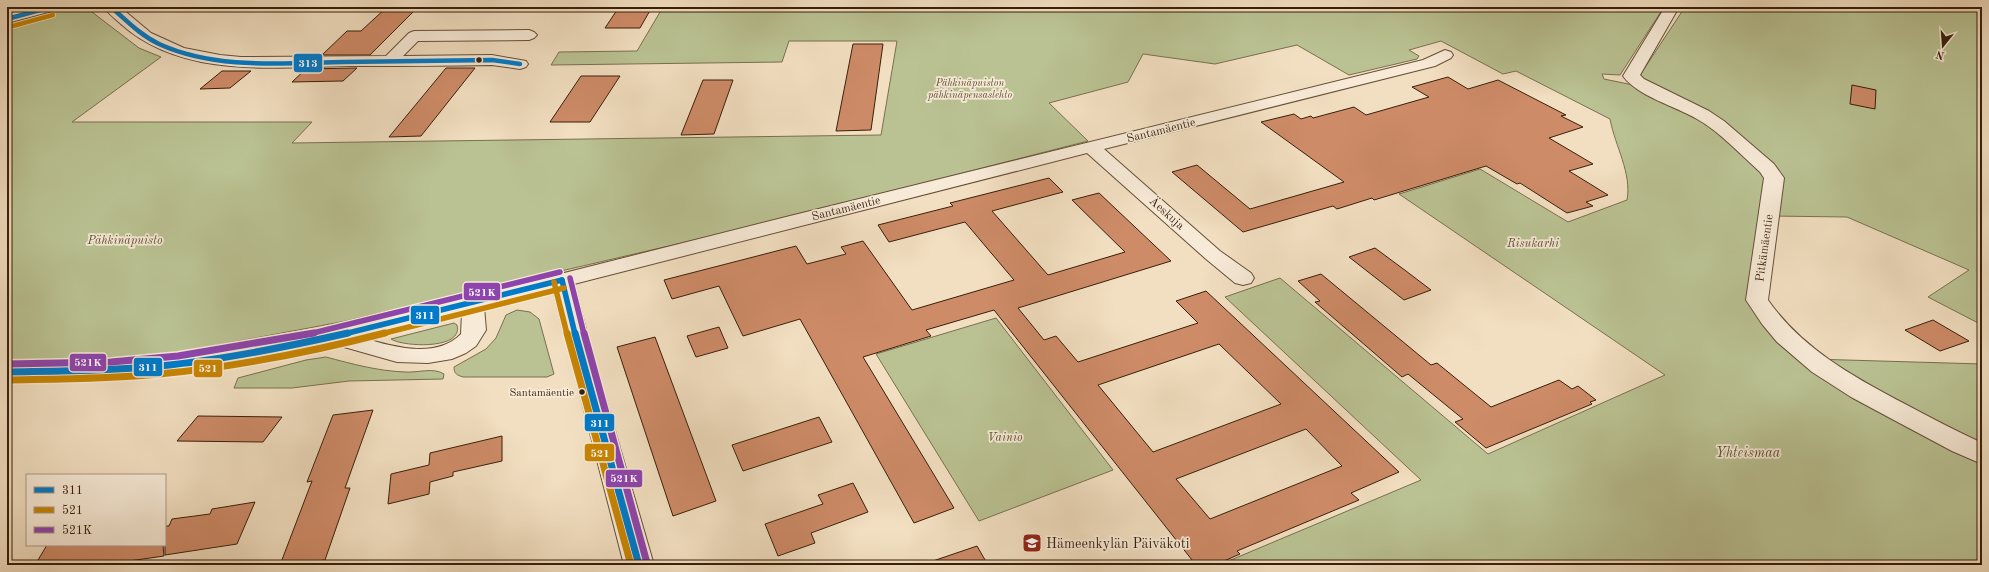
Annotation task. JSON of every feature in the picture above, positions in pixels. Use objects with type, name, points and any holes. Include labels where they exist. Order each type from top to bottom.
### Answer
[{"type":"street","points":[[7,19],[51,7]]},
{"type":"street","points":[[111,7],[146,37],[158,44],[184,53],[205,58],[250,62],[492,60],[520,64]]},
{"type":"street","name":"Pitkämäentie","points":[[1672,7],[1631,76],[1638,83],[1703,115],[1718,125],[1767,168],[1774,178],[1757,300],[1766,315],[1783,335],[1812,359],[1847,384],[1958,444],[1982,454]]},
{"type":"street","points":[[390,61],[414,36],[529,35]]},
{"type":"street","name":"Santamäentie","points":[[12,376],[179,364],[338,337],[1429,63],[1445,55]]},
{"type":"street","name":"Äeskuja","points":[[1091,147],[1213,255],[1243,278]]},
{"type":"street","points":[[562,280],[578,345],[640,565]]},
{"type":"street","points":[[338,337],[390,353],[408,355],[439,354],[464,345],[471,337],[474,330],[472,303]]},
{"type":"green space","points":[[663,7],[1664,7],[1620,75],[1602,74],[1604,79],[1638,86],[1646,83],[1640,75],[1685,7],[1982,7],[1982,325],[1928,297],[1969,270],[1847,217],[1769,216],[1757,300],[1812,359],[1982,364],[1982,565],[1219,565],[1421,480],[1225,297],[1280,278],[1488,454],[1665,375],[1399,194],[1480,169],[1568,222],[1627,200],[1628,190],[1625,170],[1610,119],[1516,71],[1503,74],[1441,41],[1409,50],[1419,56],[1417,59],[1349,75],[1297,45],[1215,64],[1143,54],[1128,82],[1049,103],[1088,141],[759,225],[346,321],[159,356],[7,363],[7,23],[58,9],[75,11],[88,9],[139,48],[161,57],[72,122],[312,122],[292,143],[881,135],[897,41],[789,41],[782,62],[551,65],[559,52],[637,51]]},
{"type":"green space","points":[[517,310],[530,312],[539,319],[554,374],[547,377],[463,377],[456,374],[454,367],[486,349],[496,338],[506,315]]},
{"type":"green space","name":"Vainio","points":[[996,318],[1113,470],[979,521],[876,354]]},
{"type":"green space","points":[[454,323],[457,325],[457,333],[451,339],[442,343],[419,345],[407,344],[391,339]]},
{"type":"green space","points":[[326,357],[375,369],[410,372],[435,371],[444,374],[443,379],[349,381],[292,388],[234,388],[238,378],[306,360]]},
{"type":"building","points":[[387,7],[418,7],[370,55],[322,55],[347,31],[361,31]]},
{"type":"building","points":[[619,7],[652,7],[640,28],[605,28]]},
{"type":"building","points":[[853,44],[883,44],[871,130],[836,131]]},
{"type":"building","points":[[357,68],[343,81],[292,82],[306,69]]},
{"type":"building","points":[[446,68],[475,68],[421,136],[389,137]]},
{"type":"building","points":[[222,71],[251,71],[230,88],[200,89]]},
{"type":"building","points":[[581,76],[620,76],[590,122],[550,122]]},
{"type":"building","points":[[1448,77],[1468,89],[1498,80],[1566,115],[1561,116],[1583,127],[1549,138],[1593,164],[1569,171],[1608,195],[1586,202],[1593,206],[1567,213],[1520,183],[1517,184],[1486,166],[1374,200],[1372,198],[1337,209],[1333,206],[1243,232],[1172,172],[1197,165],[1250,209],[1344,182],[1261,122],[1294,114],[1301,119],[1311,116],[1313,118],[1354,107],[1366,115],[1429,97],[1412,87]]},
{"type":"building","points":[[703,80],[733,80],[714,134],[681,135]]},
{"type":"building","points":[[1852,85],[1876,90],[1875,109],[1850,104]]},
{"type":"building","points":[[1049,178],[1063,192],[992,211],[1048,275],[1125,252],[1072,200],[1099,193],[1171,261],[1018,308],[1044,340],[1056,336],[1078,362],[1198,323],[1176,301],[1206,291],[1399,472],[1351,493],[1359,500],[1237,551],[1240,554],[1215,565],[1196,565],[994,310],[926,330],[931,336],[863,357],[954,508],[914,523],[800,319],[743,336],[719,286],[672,299],[664,280],[796,246],[807,264],[846,254],[841,247],[863,241],[912,310],[1014,280],[965,222],[889,242],[878,225],[953,206],[950,203]],"holes":[[[1219,344],[1281,404],[1153,452],[1098,385]],[[1306,429],[1342,466],[1210,519],[1176,479]]]},
{"type":"building","points":[[1375,248],[1431,290],[1404,300],[1349,257]]},
{"type":"building","points":[[1321,274],[1431,365],[1437,363],[1491,407],[1559,380],[1572,389],[1578,386],[1596,400],[1590,402],[1592,404],[1486,448],[1455,422],[1463,419],[1408,374],[1402,377],[1315,302],[1320,301],[1298,281]]},
{"type":"building","points":[[1933,320],[1969,341],[1940,351],[1905,330]]},
{"type":"building","points":[[719,327],[728,348],[696,357],[687,336]]},
{"type":"building","points":[[655,337],[716,501],[673,516],[617,347]]},
{"type":"building","points":[[373,410],[345,488],[350,488],[325,560],[280,565],[312,481],[307,482],[333,415]]},
{"type":"building","points":[[198,416],[282,417],[263,442],[177,441]]},
{"type":"building","points":[[819,417],[832,442],[743,471],[732,445]]},
{"type":"building","points":[[502,436],[502,461],[453,472],[453,476],[430,482],[429,494],[388,504],[391,474],[429,465],[430,453]]},
{"type":"building","points":[[853,483],[868,512],[811,533],[815,543],[778,556],[765,524],[823,504],[818,495]]},
{"type":"building","points":[[255,502],[237,544],[165,555],[166,526],[169,526],[172,519],[210,514],[212,509]]},
{"type":"building","points":[[46,546],[163,546],[164,556],[122,562],[120,565],[35,565]]},
{"type":"building","points":[[977,546],[988,565],[930,565],[930,562]]},
{"type":"transit line","name":"311","points":[[7,19],[51,7]]},
{"type":"transit line","name":"313","points":[[111,7],[139,32],[159,44],[203,58],[274,64],[492,60],[520,64]]},
{"type":"transit line","name":"521","points":[[9,27],[53,15]]},
{"type":"transit line","name":"521K","points":[[7,364],[111,362],[178,356],[275,341],[336,329],[560,272]]},
{"type":"transit line","name":"521K","points":[[570,278],[586,343],[647,563]]},
{"type":"transit line","name":"311","points":[[562,280],[578,345],[639,565]]},
{"type":"transit line","name":"311","points":[[7,372],[136,368],[228,357],[276,349],[372,328],[562,280]]},
{"type":"transit line","name":"521","points":[[554,282],[570,347],[631,565]]},
{"type":"transit line","name":"521","points":[[7,380],[137,376],[229,365],[277,357],[421,325],[564,288]]},
{"type":"place","name":"Santamäentie","points":[[582,392]]},
{"type":"place","name":"Hämeenkylän Päiväkoti","points":[[1032,543]]},
{"type":"park label","name":"Pähkinäpuiston pähkinäpensaslehto","points":[[970,88]]},
{"type":"park label","name":"Pähkinäpuisto","points":[[125,240]]},
{"type":"park label","name":"Risukarhi","points":[[1533,243]]},
{"type":"park label","name":"Yhteismaa","points":[[1748,452]]}]
